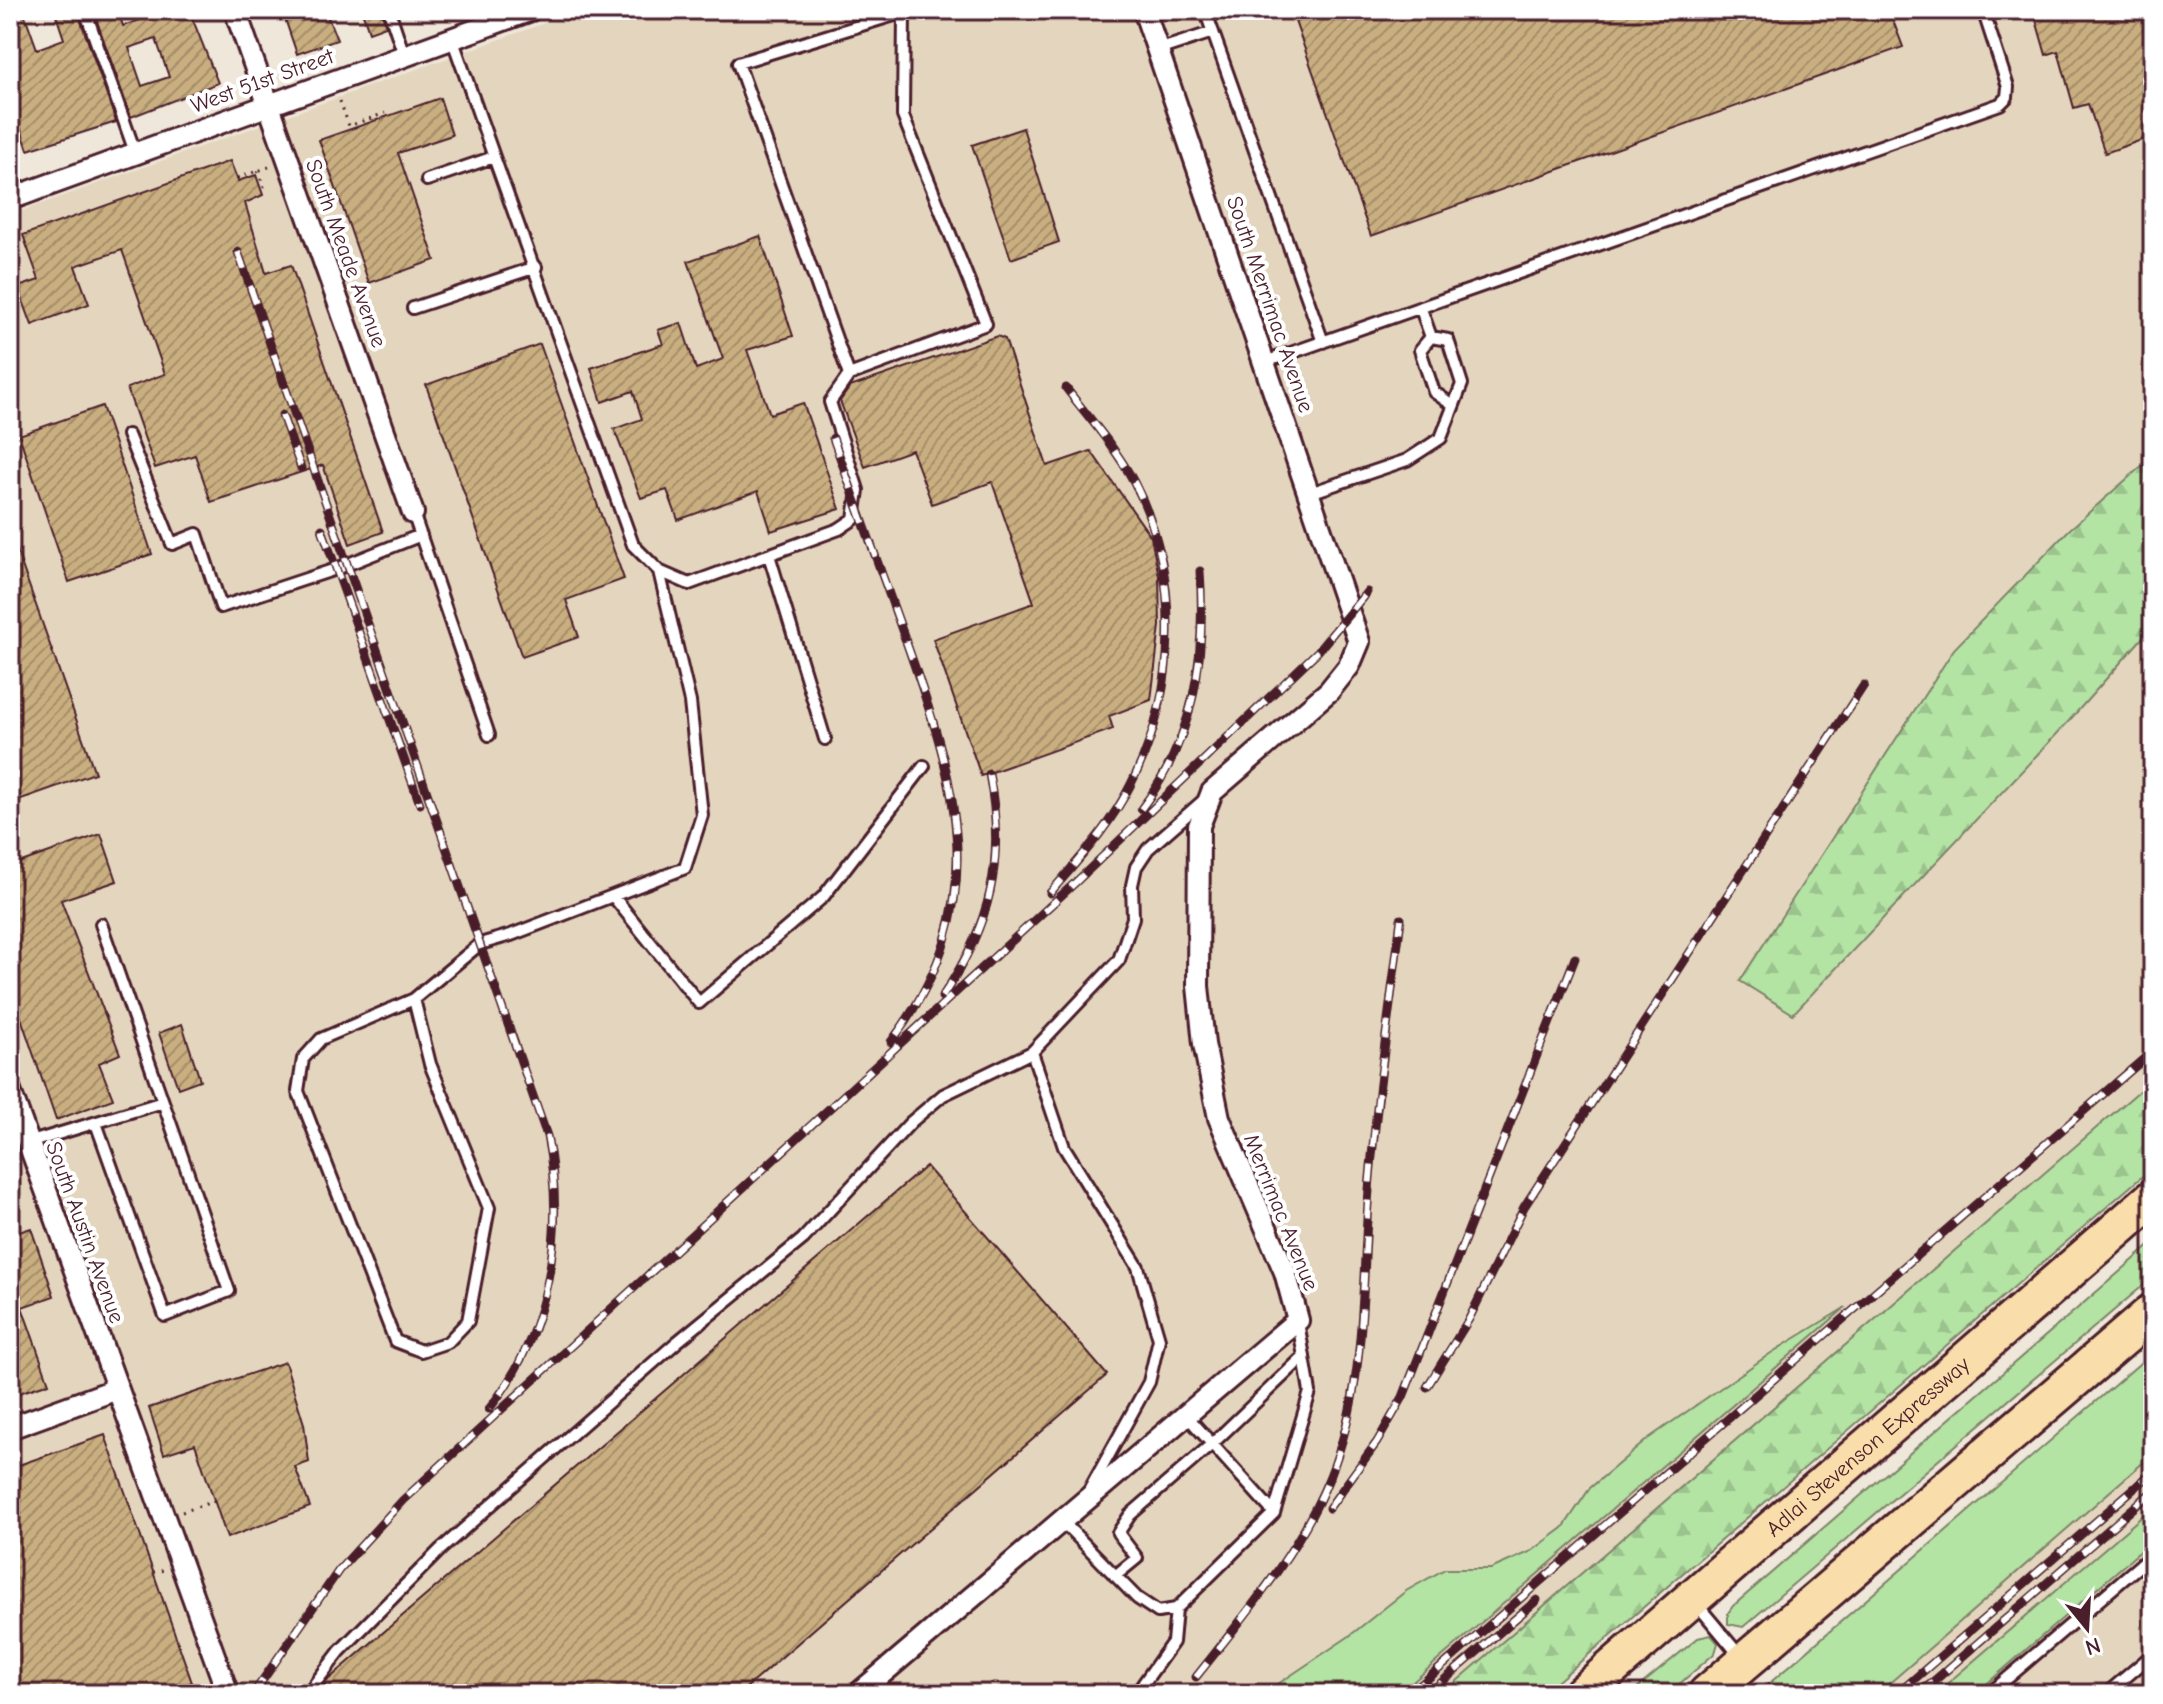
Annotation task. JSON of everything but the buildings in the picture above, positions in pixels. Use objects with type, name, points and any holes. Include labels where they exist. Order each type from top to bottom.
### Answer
[{"type":"highway","name":"Adlai Stevenson Expressway","points":[[1582,1694],[2153,1198]]},
{"type":"highway","points":[[1707,1694],[2153,1312]]},
{"type":"street","name":"South Meade Avenue","points":[[235,10],[413,513]]},
{"type":"street","name":"West 51st Street","points":[[10,199],[531,10]]},
{"type":"street","name":"South Merrimac Avenue","points":[[1144,10],[1352,613],[1359,642],[1349,666],[1329,691],[1212,792]]},
{"type":"street","name":"Merrimac Avenue","points":[[858,1694],[1298,1320],[1285,1272],[1219,1118],[1204,1044],[1198,986],[1199,826],[1212,792]]},
{"type":"street","name":"South Austin Avenue","points":[[10,1091],[228,1694]]},
{"type":"street","points":[[10,1428],[117,1389]]},
{"type":"lane","points":[[85,10],[135,152]]},
{"type":"lane","points":[[389,10],[404,55]]},
{"type":"lane","points":[[1205,10],[1323,342]]},
{"type":"lane","points":[[1265,362],[2000,104],[2007,97],[2008,87],[1983,10]]},
{"type":"lane","points":[[452,38],[633,545],[659,571],[689,584],[839,529],[854,519],[858,490],[830,402],[849,375],[986,324],[903,116],[904,11],[738,63],[849,375]]},
{"type":"lane","points":[[1158,50],[1213,32]]},
{"type":"lane","points":[[427,180],[494,157]]},
{"type":"lane","points":[[413,308],[536,267]]},
{"type":"lane","points":[[1421,309],[1431,337]]},
{"type":"lane","points":[[1310,493],[1383,469],[1425,450],[1441,438],[1451,404],[1462,384],[1448,340],[1431,337]]},
{"type":"lane","points":[[1431,337],[1420,350],[1434,392],[1451,404]]},
{"type":"lane","points":[[128,435],[172,544],[197,534],[221,607],[336,569],[421,535]]},
{"type":"lane","points":[[413,513],[489,735]]},
{"type":"lane","points":[[769,555],[825,739]]},
{"type":"lane","points":[[414,999],[430,1064],[489,1208],[468,1321],[448,1342],[421,1351],[395,1341],[298,1091],[303,1059],[321,1039],[414,999],[480,944],[685,868],[702,815],[690,702],[659,571]]},
{"type":"lane","points":[[613,896],[699,1003],[823,897],[924,766]]},
{"type":"lane","points":[[307,1694],[340,1651],[441,1549],[677,1342],[803,1239],[911,1122],[943,1095],[1032,1052],[1119,960],[1133,918],[1132,885],[1136,867],[1148,849],[1212,792]]},
{"type":"lane","points":[[96,1123],[165,1316],[229,1291],[101,924]]},
{"type":"lane","points":[[1032,1052],[1064,1147],[1138,1267],[1159,1339],[1149,1382],[1082,1502]]},
{"type":"lane","points":[[28,1143],[163,1102]]},
{"type":"lane","points":[[1061,1520],[1137,1598],[1158,1612],[1176,1609],[1274,1513],[1310,1392],[1298,1320]]},
{"type":"lane","points":[[1115,1576],[1137,1558],[1118,1533],[1130,1515],[1212,1444],[1304,1356]]},
{"type":"lane","points":[[1186,1415],[1274,1513]]},
{"type":"lane","points":[[1989,1694],[2153,1554]]},
{"type":"lane","points":[[1692,1598],[1745,1662]]},
{"type":"lane","points":[[1136,1694],[1173,1642],[1176,1609]]},
{"type":"lane","points":[[2106,1694],[2153,1654]]},
{"type":"path","points":[[340,101],[349,126],[385,113]]},
{"type":"path","points":[[237,178],[272,166]]},
{"type":"path","points":[[258,171],[265,190]]},
{"type":"path","points":[[179,1513],[215,1501]]},
{"type":"shaded area","points":[[581,10],[2153,10],[2153,1079],[1442,1694],[1399,1694],[1841,1311],[1771,1353],[1590,1488],[1563,1528],[1532,1551],[1491,1569],[1444,1569],[1406,1591],[1348,1637],[1263,1694],[10,1694],[10,215]]},
{"type":"shaded area","points":[[2153,1454],[2153,1507],[1935,1694],[1877,1694]]},
{"type":"shaded area","points":[[2153,1540],[2153,1694],[1975,1694]]},
{"type":"green space","points":[[2153,456],[2153,626],[2068,722],[1793,1014],[1740,981],[1954,649],[2069,530]]},
{"type":"green space","points":[[2153,1079],[2153,1167],[1543,1694],[1442,1694]]},
{"type":"green space","points":[[2153,1243],[2153,1277],[1743,1627],[1728,1624],[1728,1613],[1733,1606]]},
{"type":"green space","points":[[1846,1307],[1399,1694],[1263,1694],[1348,1637],[1406,1591],[1445,1569],[1491,1569],[1532,1551],[1563,1528],[1590,1488],[1649,1438],[1771,1353]]},
{"type":"green space","points":[[2153,1352],[2153,1454],[1877,1694],[1757,1694]]},
{"type":"green space","points":[[2153,1507],[2153,1540],[1975,1694],[1935,1694]]},
{"type":"green space","points":[[1711,1635],[1718,1643],[1715,1653],[1668,1694],[1630,1694],[1698,1638]]},
{"type":"railway","points":[[238,252],[547,1136],[555,1208],[548,1279],[526,1348],[489,1409]]},
{"type":"railway","points":[[1050,893],[1104,828],[1130,786],[1158,713],[1168,634],[1160,555],[1150,518],[1119,457],[1066,388]]},
{"type":"railway","points":[[282,415],[301,468]]},
{"type":"railway","points":[[833,438],[922,688],[950,791],[957,841],[955,890],[945,940],[924,990],[891,1042]]},
{"type":"railway","points":[[322,529],[420,804]]},
{"type":"railway","points":[[1141,809],[1174,754],[1193,696],[1201,635],[1200,571]]},
{"type":"railway","points":[[253,1694],[339,1570],[403,1500],[1077,881],[1318,651],[1367,592]]},
{"type":"railway","points":[[1427,1387],[1469,1319],[1524,1207],[1864,685]]},
{"type":"railway","points":[[942,997],[972,944],[990,891],[996,835],[989,774]]},
{"type":"railway","points":[[1196,1677],[1287,1556],[1318,1504],[1342,1442],[1356,1371],[1372,1156],[1401,919]]},
{"type":"railway","points":[[1329,1508],[1377,1442],[1403,1397],[1575,958]]},
{"type":"railway","points":[[1410,1694],[2153,1051]]},
{"type":"railway","points":[[1897,1694],[2153,1472]]},
{"type":"railway","points":[[1919,1694],[2153,1491]]},
{"type":"railway","points":[[1428,1694],[1537,1600]]}]
